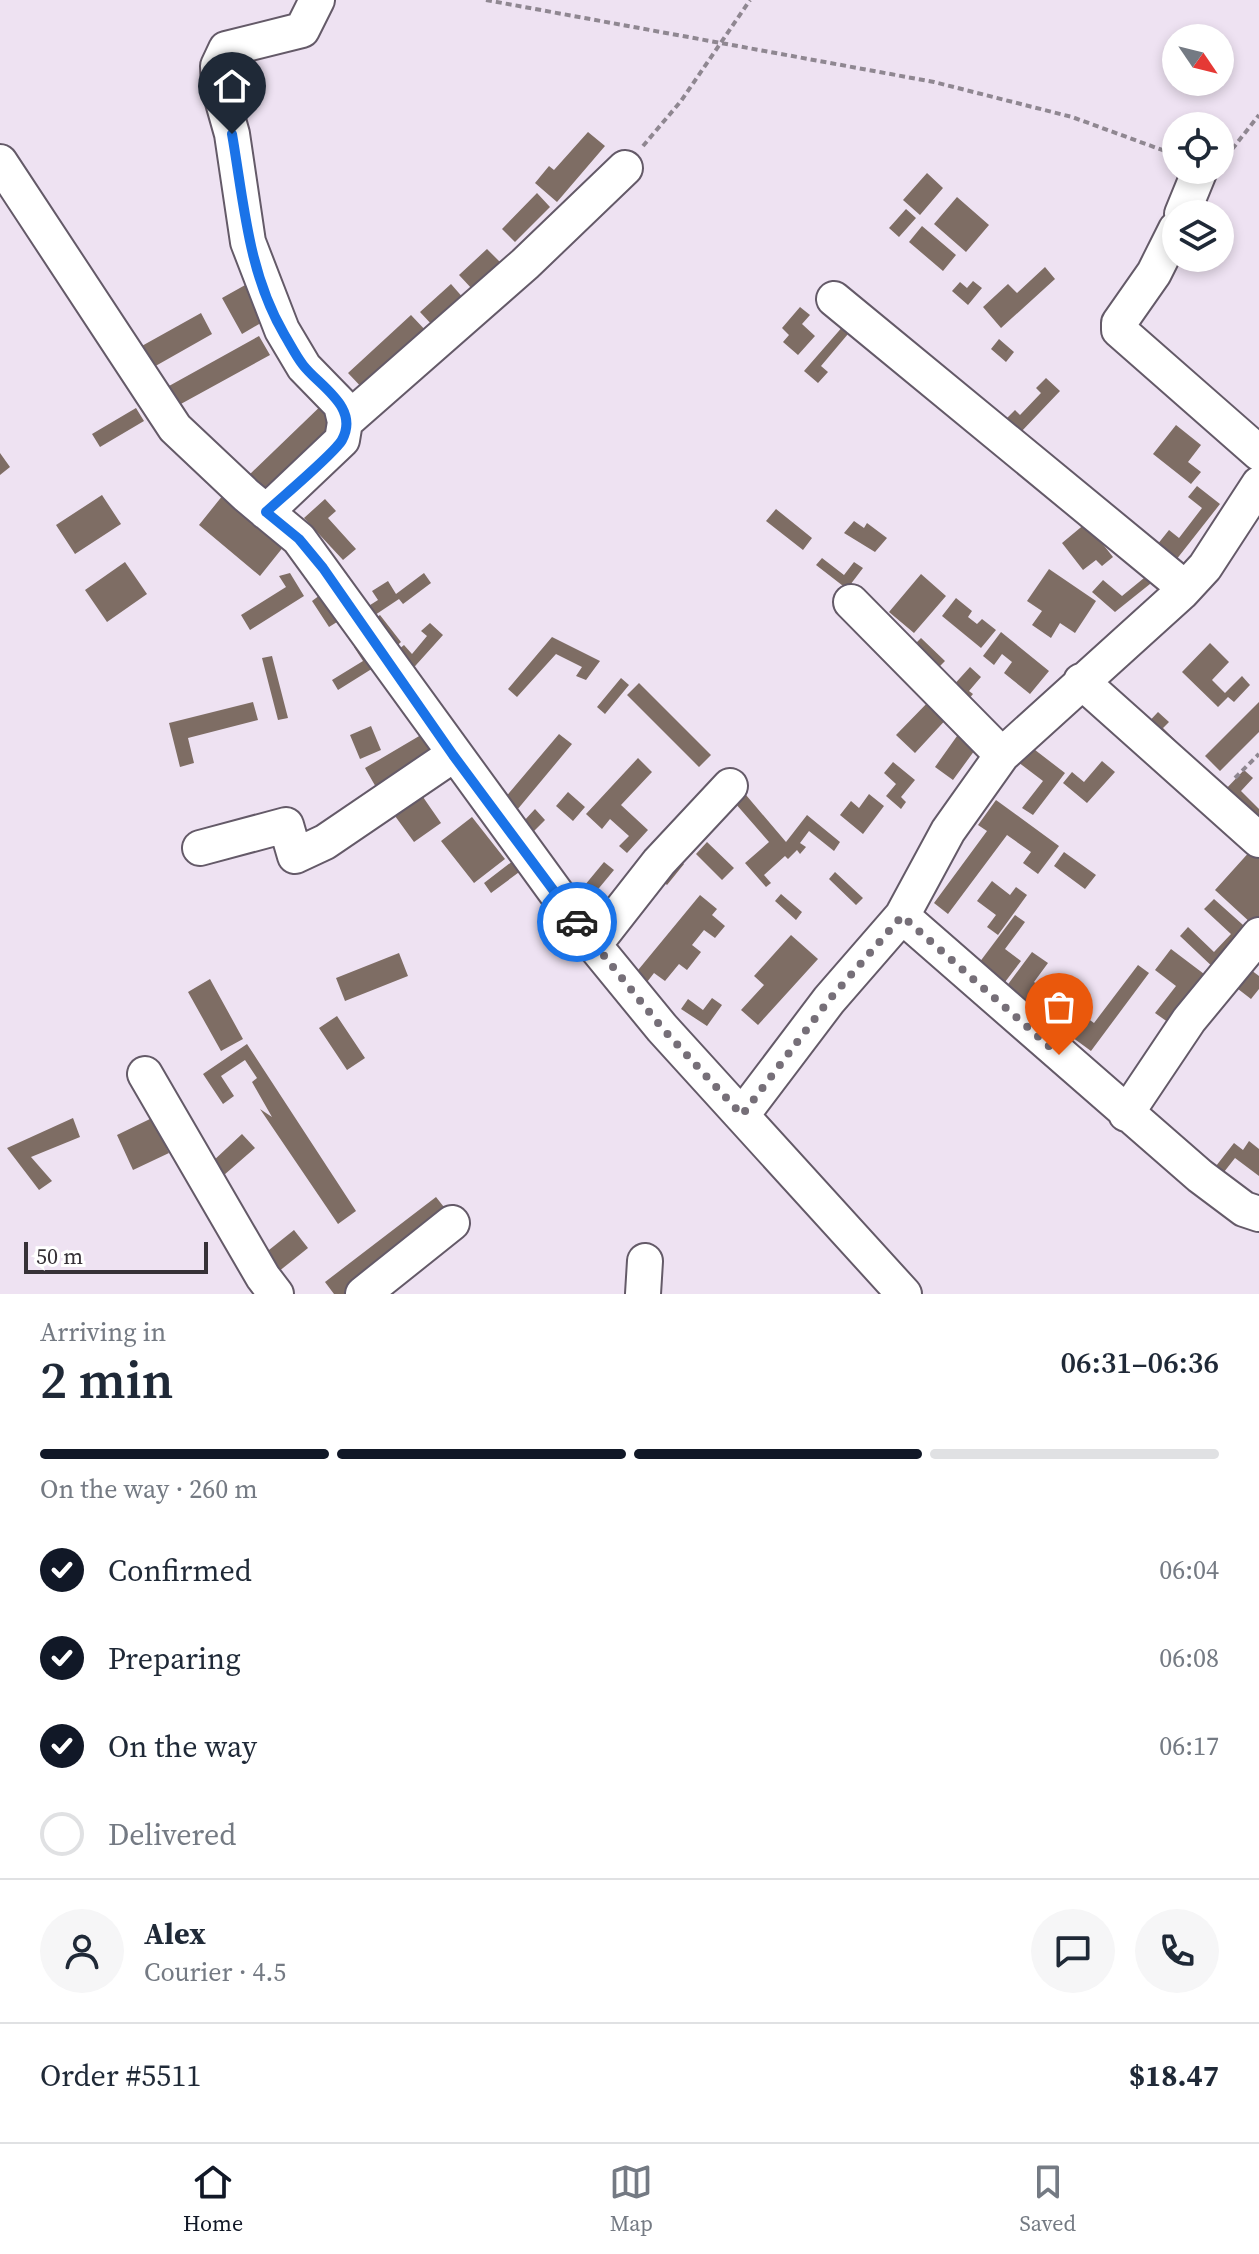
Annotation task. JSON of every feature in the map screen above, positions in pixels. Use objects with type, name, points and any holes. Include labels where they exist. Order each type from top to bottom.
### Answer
[{"type":"street","points":[[266,512],[342,440],[345,422],[341,405],[304,367],[282,330],[263,285],[248,242],[232,134],[219,88],[218,66],[226,49],[302,30],[317,0]]},
{"type":"street","points":[[0,162],[175,428],[299,539],[594,945],[662,1028],[904,1294]]},
{"type":"street","points":[[345,422],[525,264],[625,168]]},
{"type":"street","points":[[1162,257],[1119,323],[1119,330],[1259,453]]},
{"type":"street","points":[[834,299],[1185,588]]},
{"type":"street","points":[[742,1115],[829,1000],[902,916],[948,831],[1002,755],[1185,588],[1223,540],[1259,484]]},
{"type":"street","points":[[851,602],[1002,755]]},
{"type":"street","points":[[1081,681],[1259,840]]},
{"type":"street","points":[[200,848],[286,825],[295,856],[325,842],[453,755]]},
{"type":"street","points":[[594,945],[659,862],[730,786]]},
{"type":"street","points":[[902,916],[1200,1176],[1244,1209],[1259,1214]]},
{"type":"street","points":[[1126,1114],[1189,1020],[1259,935]]},
{"type":"street","points":[[145,1074],[276,1294]]},
{"type":"street","points":[[363,1294],[452,1223]]},
{"type":"path","points":[[486,0],[720,46],[934,82],[1072,117],[1162,150]]},
{"type":"path","points":[[625,168],[681,101],[750,0]]},
{"type":"path","points":[[1234,147],[1259,115]]},
{"type":"path","points":[[1213,800],[1259,754]]},
{"type":"building","points":[[588,132],[605,146],[557,202],[535,183],[549,166],[554,170]]},
{"type":"building","points":[[927,173],[943,188],[920,215],[903,200]]},
{"type":"building","points":[[537,193],[550,207],[515,242],[502,229]]},
{"type":"building","points":[[957,197],[989,225],[966,252],[934,224]]},
{"type":"building","points":[[906,209],[916,218],[899,237],[889,228]]},
{"type":"building","points":[[922,226],[956,255],[943,271],[909,242]]},
{"type":"building","points":[[487,249],[502,264],[473,290],[459,275]]},
{"type":"building","points":[[1045,267],[1055,279],[1001,328],[983,307],[1008,284],[1017,293]]},
{"type":"building","points":[[973,281],[982,288],[968,305],[952,291],[960,282],[967,288]]},
{"type":"building","points":[[247,284],[266,320],[242,334],[222,298]]},
{"type":"building","points":[[451,284],[465,300],[434,327],[420,312]]},
{"type":"building","points":[[800,307],[810,315],[802,324],[815,336],[798,355],[783,342],[789,335],[782,328]]},
{"type":"building","points":[[201,313],[212,334],[152,368],[140,347]]},
{"type":"building","points":[[411,315],[428,333],[366,392],[348,373]]},
{"type":"building","points":[[851,317],[868,332],[859,343],[848,334],[821,366],[828,372],[818,383],[804,371]]},
{"type":"building","points":[[259,336],[270,355],[179,405],[169,386]]},
{"type":"building","points":[[999,339],[1014,352],[1006,362],[991,349]]},
{"type":"building","points":[[1046,378],[1060,391],[1020,433],[1006,419],[1015,410],[1020,415],[1041,393],[1036,388]]},
{"type":"building","points":[[329,398],[337,432],[271,497],[249,475]]},
{"type":"building","points":[[136,408],[144,421],[100,447],[92,434]]},
{"type":"building","points":[[1176,425],[1201,445],[1188,462],[1201,472],[1191,484],[1153,454]]},
{"type":"building","points":[[0,453],[10,467],[0,475]]},
{"type":"building","points":[[1197,486],[1220,504],[1176,560],[1157,545],[1169,530],[1179,538],[1202,508],[1188,497]]},
{"type":"building","points":[[102,495],[121,524],[75,554],[56,525]]},
{"type":"building","points":[[223,495],[284,546],[260,576],[199,525]]},
{"type":"building","points":[[325,499],[336,511],[328,518],[356,549],[343,560],[304,518]]},
{"type":"building","points":[[776,509],[812,538],[803,550],[766,521]]},
{"type":"building","points":[[854,521],[864,528],[867,523],[887,538],[875,552],[844,533]]},
{"type":"building","points":[[1086,523],[1113,557],[1102,566],[1096,560],[1083,570],[1062,543]]},
{"type":"building","points":[[822,558],[844,575],[854,562],[863,568],[847,589],[816,565]]},
{"type":"building","points":[[1124,560],[1160,576],[1115,612],[1092,592],[1103,580],[1122,596],[1144,578]]},
{"type":"building","points":[[125,562],[147,594],[107,622],[85,590]]},
{"type":"building","points":[[1049,569],[1096,601],[1075,633],[1060,623],[1051,638],[1032,625],[1042,611],[1027,601]]},
{"type":"building","points":[[290,573],[304,596],[250,630],[241,615],[286,587],[279,576]]},
{"type":"building","points":[[424,573],[431,583],[403,604],[399,599],[366,621],[339,580],[346,575],[367,607],[378,600],[372,591],[388,581],[396,594]]},
{"type":"building","points":[[921,574],[946,596],[914,633],[889,612]]},
{"type":"building","points":[[320,595],[337,622],[329,627],[312,601]]},
{"type":"building","points":[[956,598],[972,611],[968,617],[977,624],[982,619],[996,630],[981,648],[942,616]]},
{"type":"building","points":[[380,615],[401,642],[391,651],[370,622]]},
{"type":"building","points":[[430,623],[443,635],[408,674],[394,653],[404,645],[412,654],[427,636],[421,631]]},
{"type":"building","points":[[1001,632],[1049,671],[1030,694],[1004,673],[1012,662],[1002,654],[994,665],[983,656]]},
{"type":"building","points":[[552,637],[600,661],[586,680],[576,676],[582,667],[556,654],[517,697],[508,689]]},
{"type":"building","points":[[921,638],[945,661],[934,672],[910,649]]},
{"type":"building","points":[[363,641],[378,665],[338,690],[332,680],[363,661],[354,647]]},
{"type":"building","points":[[1210,643],[1229,662],[1212,680],[1225,693],[1242,676],[1250,685],[1234,702],[1228,697],[1218,707],[1182,672]]},
{"type":"building","points":[[272,656],[288,718],[278,720],[262,658]]},
{"type":"building","points":[[970,667],[981,677],[969,691],[973,694],[967,701],[951,688]]},
{"type":"building","points":[[621,678],[629,685],[605,714],[597,707]]},
{"type":"building","points":[[639,683],[711,755],[699,767],[627,695]]},
{"type":"building","points":[[933,697],[951,714],[915,753],[896,735]]},
{"type":"building","points":[[253,702],[258,720],[188,738],[194,763],[180,767],[169,723]]},
{"type":"building","points":[[1259,702],[1259,732],[1220,771],[1205,756]]},
{"type":"building","points":[[1158,712],[1169,722],[1163,728],[1212,777],[1143,728]]},
{"type":"building","points":[[371,726],[381,750],[360,759],[350,735]]},
{"type":"building","points":[[962,729],[980,743],[953,780],[935,767]]},
{"type":"building","points":[[426,732],[438,753],[377,789],[365,768]]},
{"type":"building","points":[[559,734],[572,744],[517,810],[504,799]]},
{"type":"building","points":[[1026,743],[1065,773],[1033,815],[1022,808],[1043,781],[1014,759]]},
{"type":"building","points":[[638,758],[652,772],[621,805],[648,830],[627,853],[619,846],[629,836],[610,819],[602,829],[586,814]]},
{"type":"building","points":[[1102,761],[1115,772],[1087,803],[1063,783],[1072,772],[1084,782]]},
{"type":"building","points":[[893,762],[915,780],[901,797],[906,802],[901,809],[886,796],[896,784],[884,773]]},
{"type":"building","points":[[1244,770],[1253,778],[1241,791],[1259,809],[1259,826],[1224,791]]},
{"type":"building","points":[[568,792],[585,807],[573,821],[556,806]]},
{"type":"building","points":[[869,794],[884,806],[863,834],[840,815],[851,801],[859,808]]},
{"type":"building","points":[[746,795],[786,842],[807,815],[840,842],[834,851],[809,831],[800,843],[806,847],[800,854],[797,850],[788,859],[785,856],[764,875],[771,883],[766,887],[745,863],[769,842],[735,803]]},
{"type":"building","points":[[423,797],[441,823],[414,842],[395,816]]},
{"type":"building","points":[[996,800],[1059,846],[1038,874],[1023,863],[1031,852],[1007,835],[948,914],[934,903],[987,831],[978,825]]},
{"type":"building","points":[[535,809],[545,820],[533,832],[523,822]]},
{"type":"building","points":[[472,817],[505,859],[474,883],[441,841]]},
{"type":"building","points":[[707,842],[734,868],[722,880],[696,854]]},
{"type":"building","points":[[1252,849],[1259,856],[1259,917],[1252,924],[1215,890]]},
{"type":"building","points":[[1064,852],[1096,875],[1085,889],[1054,866]]},
{"type":"building","points":[[674,856],[684,864],[667,885],[658,877]]},
{"type":"building","points":[[518,857],[526,867],[491,893],[484,883]]},
{"type":"building","points":[[604,862],[614,870],[585,905],[575,897]]},
{"type":"building","points":[[835,872],[863,898],[856,905],[829,879]]},
{"type":"building","points":[[992,881],[1010,895],[1016,887],[1027,895],[998,935],[987,927],[996,915],[977,901]]},
{"type":"building","points":[[781,894],[802,912],[796,920],[775,901]]},
{"type":"building","points":[[700,895],[717,909],[712,915],[725,926],[715,938],[704,930],[692,945],[701,952],[687,970],[679,964],[665,981],[654,973],[644,986],[634,975]]},
{"type":"building","points":[[1214,899],[1252,933],[1217,971],[1180,936],[1188,927],[1214,952],[1231,934],[1204,909]]},
{"type":"building","points":[[1015,915],[1025,922],[1005,949],[1021,961],[1005,982],[979,963]]},
{"type":"building","points":[[791,935],[818,959],[758,1025],[741,1010],[764,985],[754,976]]},
{"type":"building","points":[[1171,949],[1208,977],[1172,1025],[1155,1013],[1176,986],[1155,970]]},
{"type":"building","points":[[1032,952],[1048,963],[1034,982],[1062,1002],[1049,1019],[1006,987]]},
{"type":"building","points":[[399,953],[408,976],[345,1001],[336,978]]},
{"type":"building","points":[[1138,965],[1149,973],[1091,1051],[1054,1024],[1073,997],[1082,1003],[1076,1010],[1094,1023]]},
{"type":"building","points":[[1251,970],[1259,976],[1259,989],[1251,999],[1229,982]]},
{"type":"building","points":[[210,979],[243,1039],[221,1051],[188,992]]},
{"type":"building","points":[[712,998],[722,1005],[707,1026],[681,1009],[688,999],[703,1010]]},
{"type":"building","points":[[337,1016],[365,1058],[347,1070],[319,1028]]},
{"type":"building","points":[[247,1044],[356,1211],[338,1224],[260,1109],[272,1117],[252,1082],[257,1078],[245,1060],[221,1076],[234,1096],[223,1104],[203,1074]]},
{"type":"building","points":[[73,1118],[80,1137],[31,1157],[52,1181],[39,1190],[7,1148]]},
{"type":"building","points":[[152,1118],[169,1153],[133,1170],[117,1135]]},
{"type":"building","points":[[242,1134],[255,1148],[224,1175],[212,1162]]},
{"type":"building","points":[[1249,1141],[1259,1149],[1259,1176],[1235,1158],[1224,1172],[1216,1166],[1234,1143],[1243,1150]]},
{"type":"building","points":[[436,1197],[451,1216],[350,1294],[334,1294],[325,1282]]},
{"type":"building","points":[[294,1230],[308,1248],[278,1272],[264,1254]]},
{"type":"way so far","points":[[577,922],[662,1028],[742,1115],[829,1000],[902,916],[1059,1055]]},
{"type":"route","points":[[232,134],[248,242],[263,285],[282,330],[304,367],[341,405],[345,422],[342,440],[266,512],[299,539],[323,568],[453,755],[577,922]]}]
